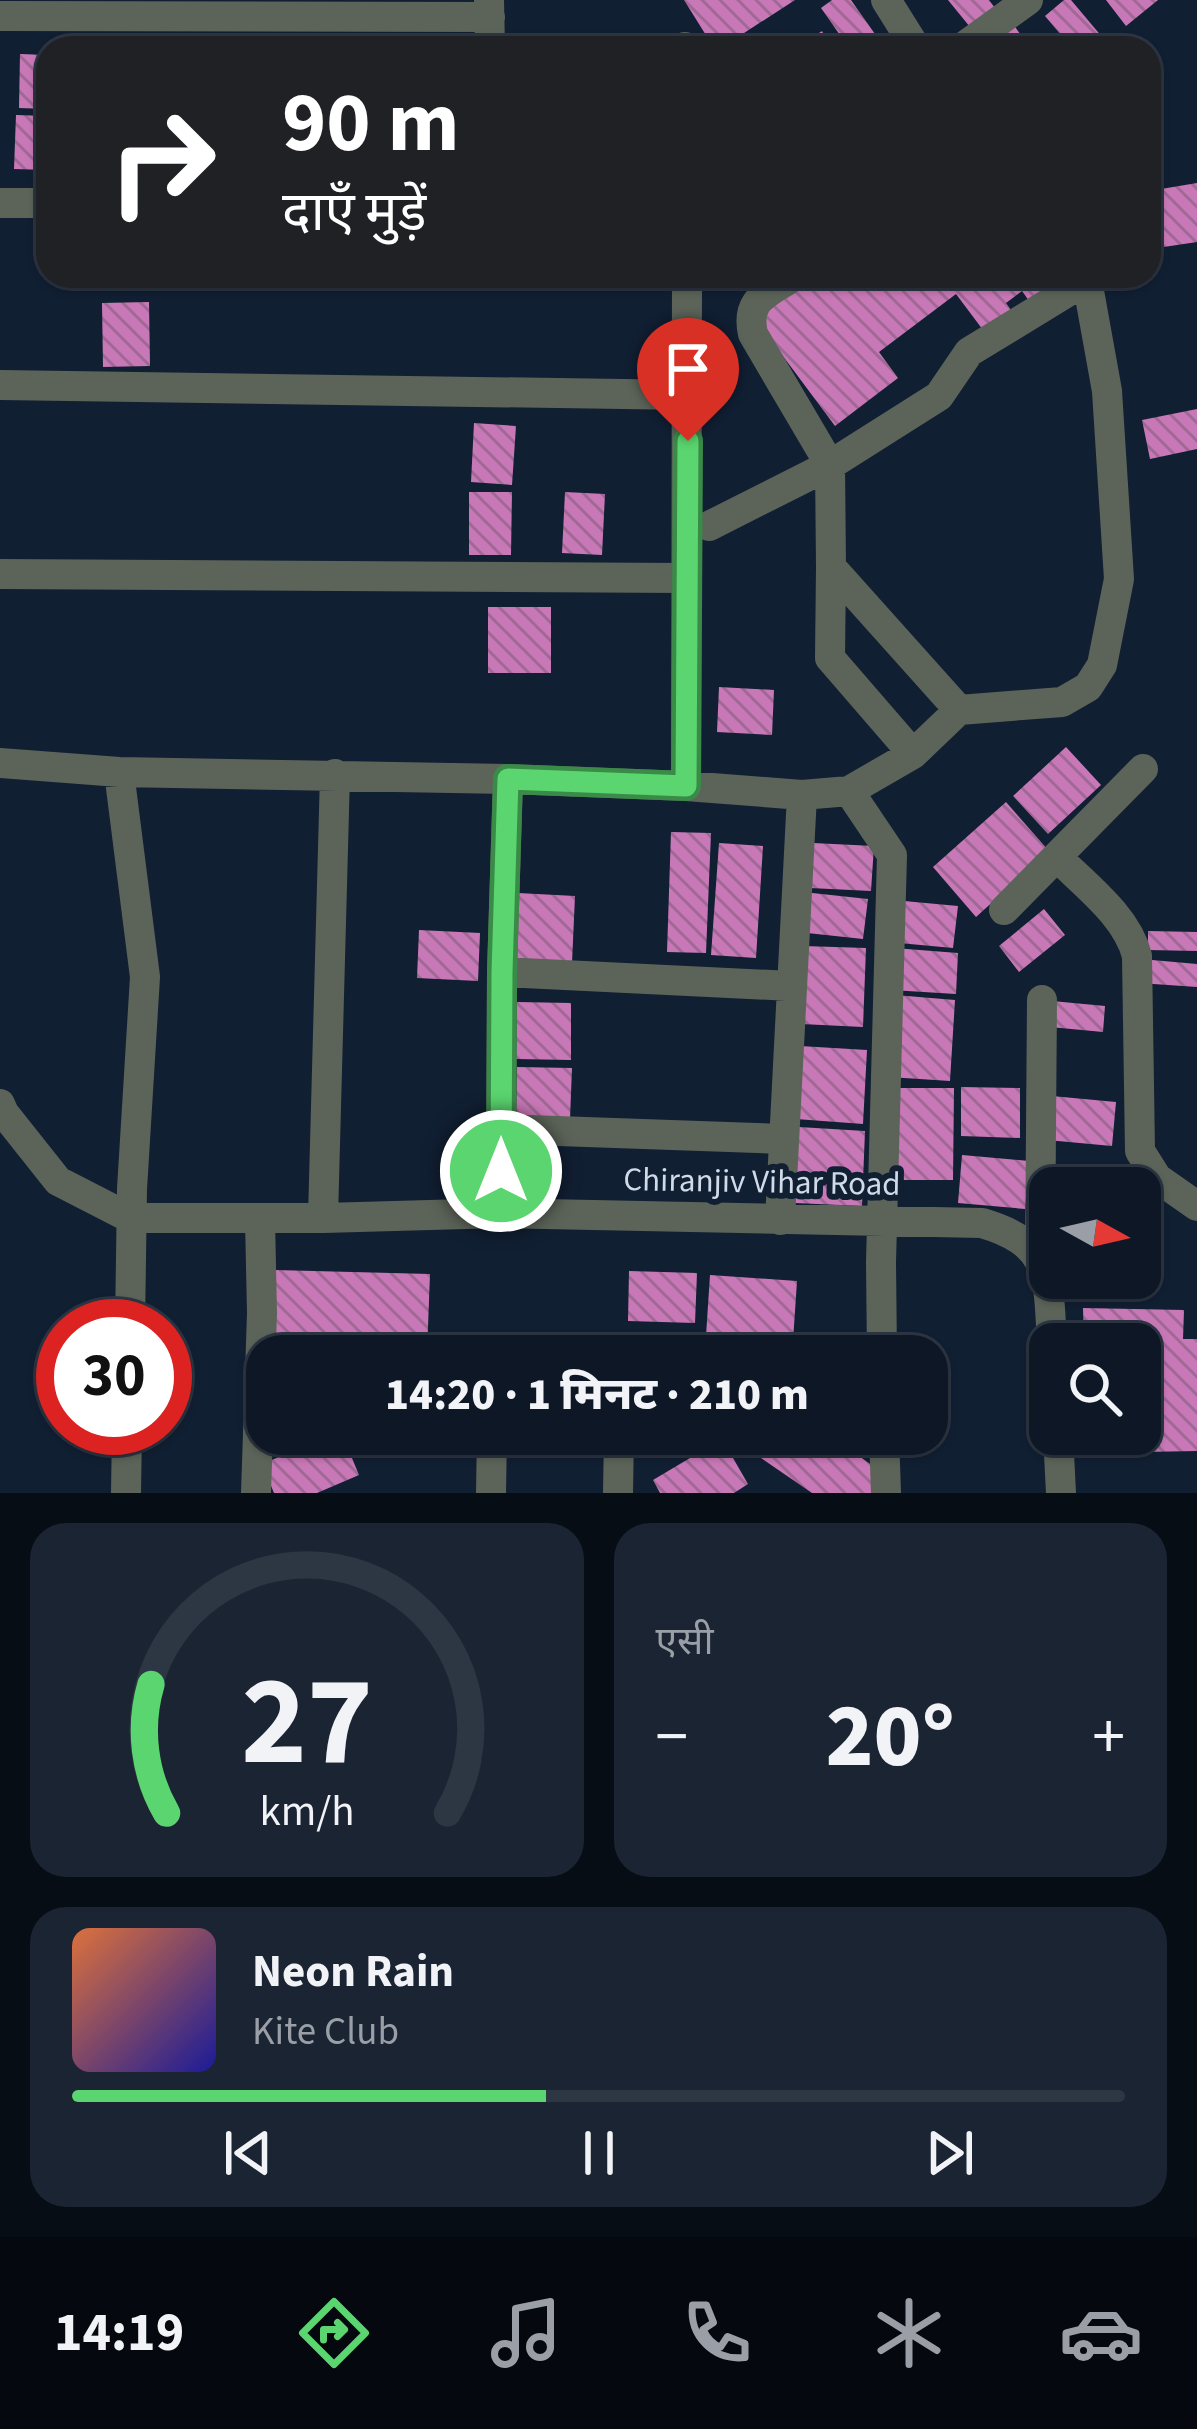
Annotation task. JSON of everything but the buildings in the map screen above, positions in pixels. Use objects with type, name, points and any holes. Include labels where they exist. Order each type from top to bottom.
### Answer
[{"type":"street","points":[[886,0],[908,36]]},
{"type":"street","points":[[978,36],[1028,0]]},
{"type":"street","points":[[0,16],[490,22]]},
{"type":"street","points":[[0,203],[36,203]]},
{"type":"street","points":[[686,786],[687,288]]},
{"type":"street","points":[[777,288],[755,304],[750,321],[753,334],[830,465],[830,658],[913,754]]},
{"type":"street","points":[[709,526],[830,465],[938,396],[969,352],[1070,288]]},
{"type":"street","points":[[0,763],[119,772],[686,786],[802,795],[849,791],[913,754],[958,710],[1062,702],[1088,687],[1102,664],[1119,579],[1107,391],[1088,288]]},
{"type":"street","points":[[0,385],[689,395]]},
{"type":"street","points":[[831,566],[958,710]]},
{"type":"street","points":[[0,574],[686,578]]},
{"type":"street","points":[[1004,910],[1143,770]]},
{"type":"street","points":[[119,772],[145,977],[130,1218],[130,1299]]},
{"type":"street","points":[[323,1218],[335,774]]},
{"type":"street","points":[[501,1213],[508,779]]},
{"type":"street","points":[[849,791],[892,855],[882,1335]]},
{"type":"street","points":[[780,1220],[802,795]]},
{"type":"street","points":[[1058,857],[1124,925],[1134,944],[1140,1151],[1157,1178],[1197,1206]]},
{"type":"street","points":[[502,972],[791,986]]},
{"type":"street","points":[[1041,1167],[1042,1000]]},
{"type":"street","name":"Chiranjiv Vihar Road","points":[[1,1110],[58,1181],[130,1218],[501,1213],[982,1223],[1018,1237],[1029,1248]]},
{"type":"street","points":[[501,1129],[784,1139]]},
{"type":"street","points":[[260,1219],[263,1335]]},
{"type":"street","points":[[126,1493],[127,1455]]},
{"type":"street","points":[[256,1493],[259,1455]]},
{"type":"street","points":[[490,1493],[492,1455]]},
{"type":"street","points":[[618,1493],[619,1455]]},
{"type":"street","points":[[885,1455],[886,1493]]},
{"type":"street","points":[[1059,1455],[1061,1493]]},
{"type":"route","points":[[501,1171],[508,779],[686,786],[688,441]]}]
